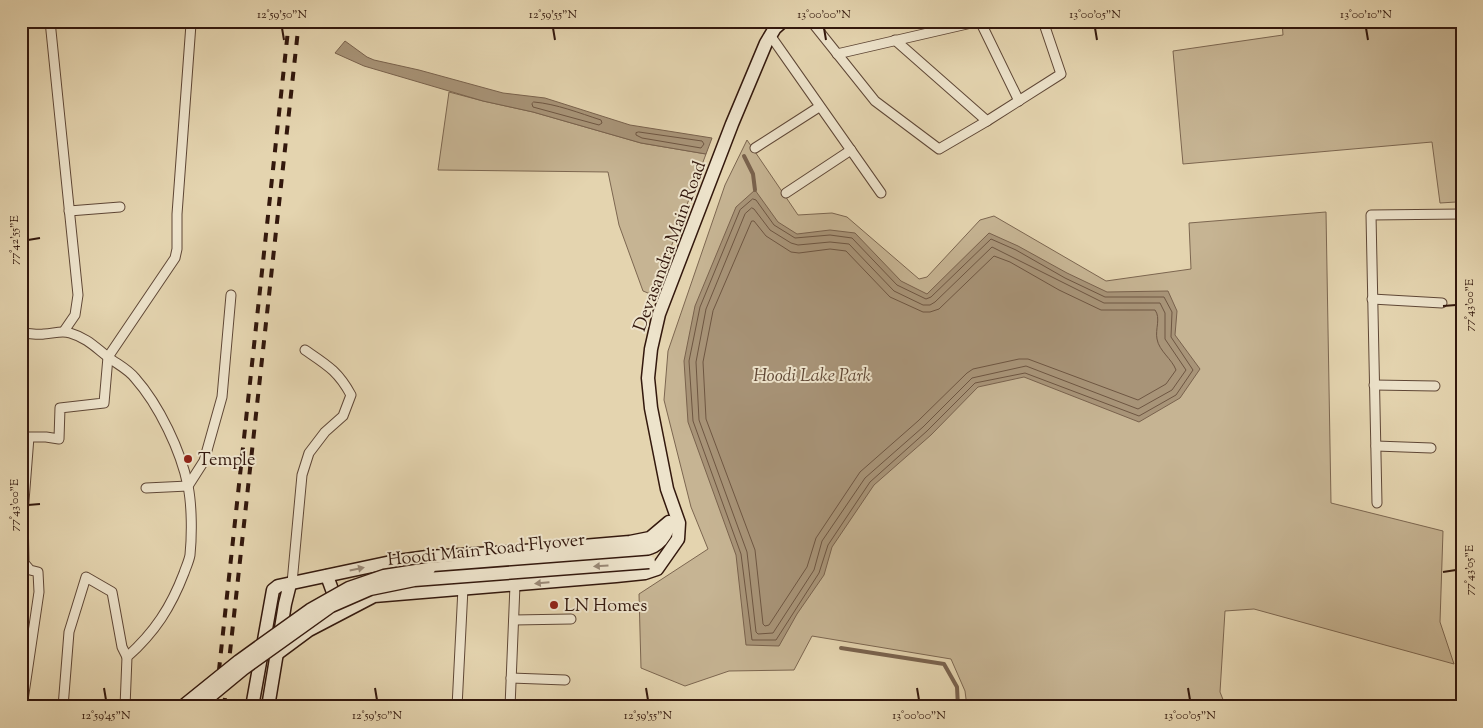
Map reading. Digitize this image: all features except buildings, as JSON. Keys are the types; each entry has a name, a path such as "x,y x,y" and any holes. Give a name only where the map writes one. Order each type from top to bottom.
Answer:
{"main road":[{"name":"Devasandra Main Road","path":"278,653 309,630 374,596 645,573 657,569 678,539 679,523 667,489 651,408 648,378 651,349 659,314 732,124 770,35 783,21"},
{"path":"252,707 273,590 287,585 391,562 427,557 630,542 650,538 668,526 674,509"},
{"name":"Hoodi Main Road Flyover","path":"182,707 240,661 310,610 349,588 384,576 429,569 632,552 652,548 660,541 668,526"},
{"name":"Hoodi Main Road Flyover","path":"197,707 243,669 332,606 370,589 414,580 649,562 669,552"},
{"path":"327,576 341,613"},
{"path":"268,707 278,653 287,585"}],"street":[{"path":"50,21 78,295 75,315 64,331"},
{"path":"811,21 875,101 939,149 1061,74 1043,21"},
{"path":"837,54 980,21 1019,101"},
{"path":"22,707 38,592 38,572 30,570 24,563 22,514 29,437 46,436 59,439 60,408 104,403 108,357 175,258 191,24"},
{"path":"770,35 880,193"},
{"path":"895,40 987,121"},
{"path":"756,148 819,107"},
{"path":"786,193 850,150"},
{"path":"69,211 120,207"},
{"path":"1377,503 1371,215 1462,214"},
{"path":"188,486 204,461 222,397 231,296"},
{"path":"1372,299 1442,303"},
{"path":"21,333 45,334 64,331 90,341 134,376 152,401 178,452 188,486 191,531 190,556 177,592 159,624 127,657"},
{"path":"287,585 302,475 309,453 325,432 343,416 351,395 342,379 328,365 305,350"},
{"path":"1374,384 1435,386"},
{"path":"1376,446 1431,448"},
{"path":"146,488 188,486"},
{"path":"63,707 69,632 86,577 112,592 122,647 127,657 125,707"},
{"path":"510,707 515,585"},
{"path":"457,707 463,588"},
{"path":"514,620 571,620"},
{"path":"511,678 565,680"}],"green space":[{"path":"1282,21 1462,21 1462,198 1456,202 1440,203 1432,142 1183,164 1173,51 1283,35"},
{"path":"449,92 533,112 641,143 706,154 653,295 643,291 619,225 608,172 438,170"},
{"path":"747,140 798,215 832,213 847,217 919,279 927,277 980,220 994,216 1106,281 1191,269 1189,223 1326,212 1331,503 1443,531 1440,622 1454,664 1254,609 1225,611 1220,692 1226,707 967,707 965,691 951,659 812,636 794,670 729,671 685,686 641,668 639,594 708,549 691,507 664,400 668,351 725,185"}],"water":[{"path":"345,41 374,60 503,93 545,98 630,125 712,138 706,154 641,143 533,112 483,101 364,66 335,53"},
{"name":"Hoodi Lake Park","path":"755,190 778,222 797,234 830,230 855,233 901,281 927,294 989,233 1107,292 1168,291 1177,311 1175,335 1200,369 1180,398 1139,422 1024,377 978,387 931,435 874,485 832,547 824,575 797,614 779,646 746,645 736,555 688,422 684,361 695,306 736,207"}],"waterway":[{"path":"744,156 753,174 755,190"},
{"path":"841,648 944,664 957,687 958,707"}],"railway":[{"path":"215,707 289,21"},
{"path":"224,707 299,21"}],"place":[{"name":"Temple","path":"188,459"},
{"name":"LN Homes","path":"554,605"}]}
